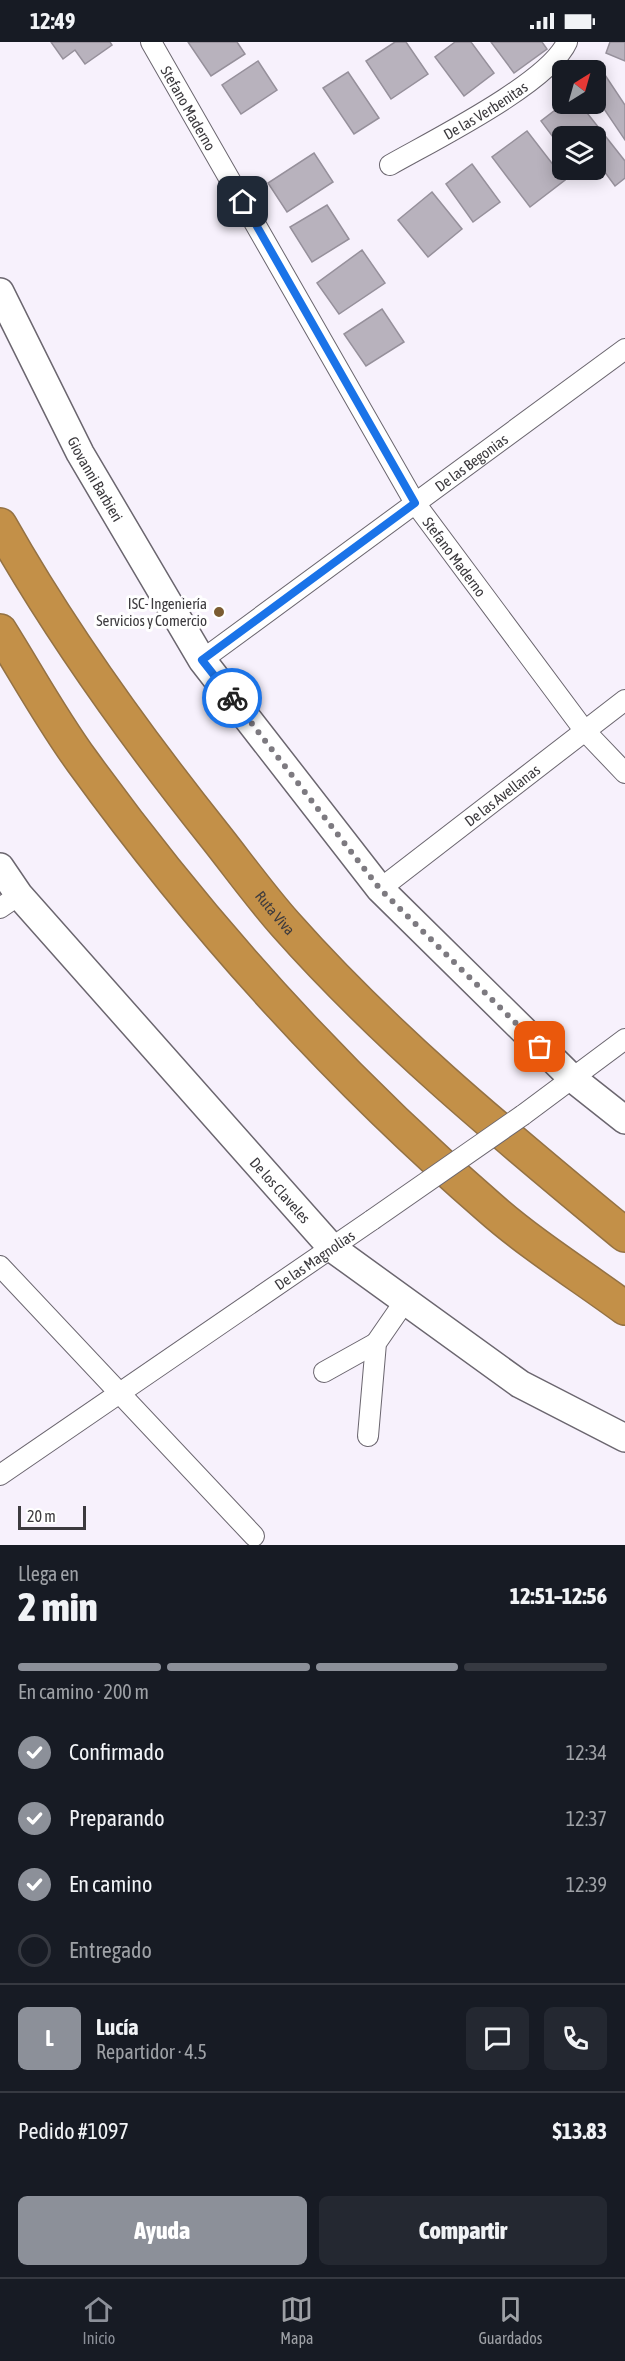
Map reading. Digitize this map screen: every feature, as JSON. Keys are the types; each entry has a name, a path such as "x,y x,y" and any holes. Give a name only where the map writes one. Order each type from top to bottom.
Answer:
{"highway":[{"name":"Ruta Viva","path":"0,525 26,571 140,742 286,925 392,1034 500,1131 625,1235"},
{"path":"0,631 81,759 178,889 274,998 382,1111 483,1203 625,1308"}],"main road":[{"name":"Giovanni Barbieri","path":"0,292 80,453 202,660 380,889"},
{"name":"De los Claveles","path":"0,867 9,902 332,1248 520,1384 625,1438"},
{"path":"380,889 572,1078 625,1120"}],"street":[{"name":"Stefano Maderno","path":"151,42 415,503 584,730 625,773"},
{"name":"De las Verbenitas","path":"390,165 530,83 563,51 567,42"},
{"name":"De las Begonias","path":"202,660 625,349"},
{"name":"De las Avellanas","path":"380,889 625,700"},
{"name":"De las Magnolias","path":"0,1475 523,1115 625,1039"},
{"path":"0,1266 254,1536"},
{"path":"324,1371 376,1343 405,1301"},
{"path":"368,1436 376,1343"}],"building":[{"path":"51,42 110,42 112,45 85,64 75,50 63,59"},
{"path":"188,42 237,42 245,54 211,76"},
{"path":"395,42 406,42 428,74 391,99 366,61"},
{"path":"455,42 471,42 494,73 464,96 435,57"},
{"path":"491,42 542,42 547,49 514,73"},
{"path":"610,42 625,42 625,61 606,53"},
{"path":"258,61 277,90 241,114 222,85"},
{"path":"348,72 379,118 354,134 323,88"},
{"path":"606,76 625,105 625,140 606,112"},
{"path":"552,112 588,114 597,126 552,126 552,136 541,121"},
{"path":"527,131 552,163 552,180 565,180 530,207 492,157"},
{"path":"606,137 625,161 625,178 615,186 606,174"},
{"path":"314,153 333,182 287,212 268,183"},
{"path":"472,164 500,202 473,222 446,184"},
{"path":"432,192 462,229 428,257 398,220"},
{"path":"327,205 349,239 312,262 290,227"},
{"path":"362,250 385,283 339,314 317,283"},
{"path":"382,309 404,342 366,366 344,334"}],"way so far":[{"path":"232,698 380,889 540,1047"}],"place":[{"name":"ISC- Ingeniería Servicios y Comercio","path":"219,612"}],"route":[{"path":"232,698 202,660 415,503 243,202"}]}
